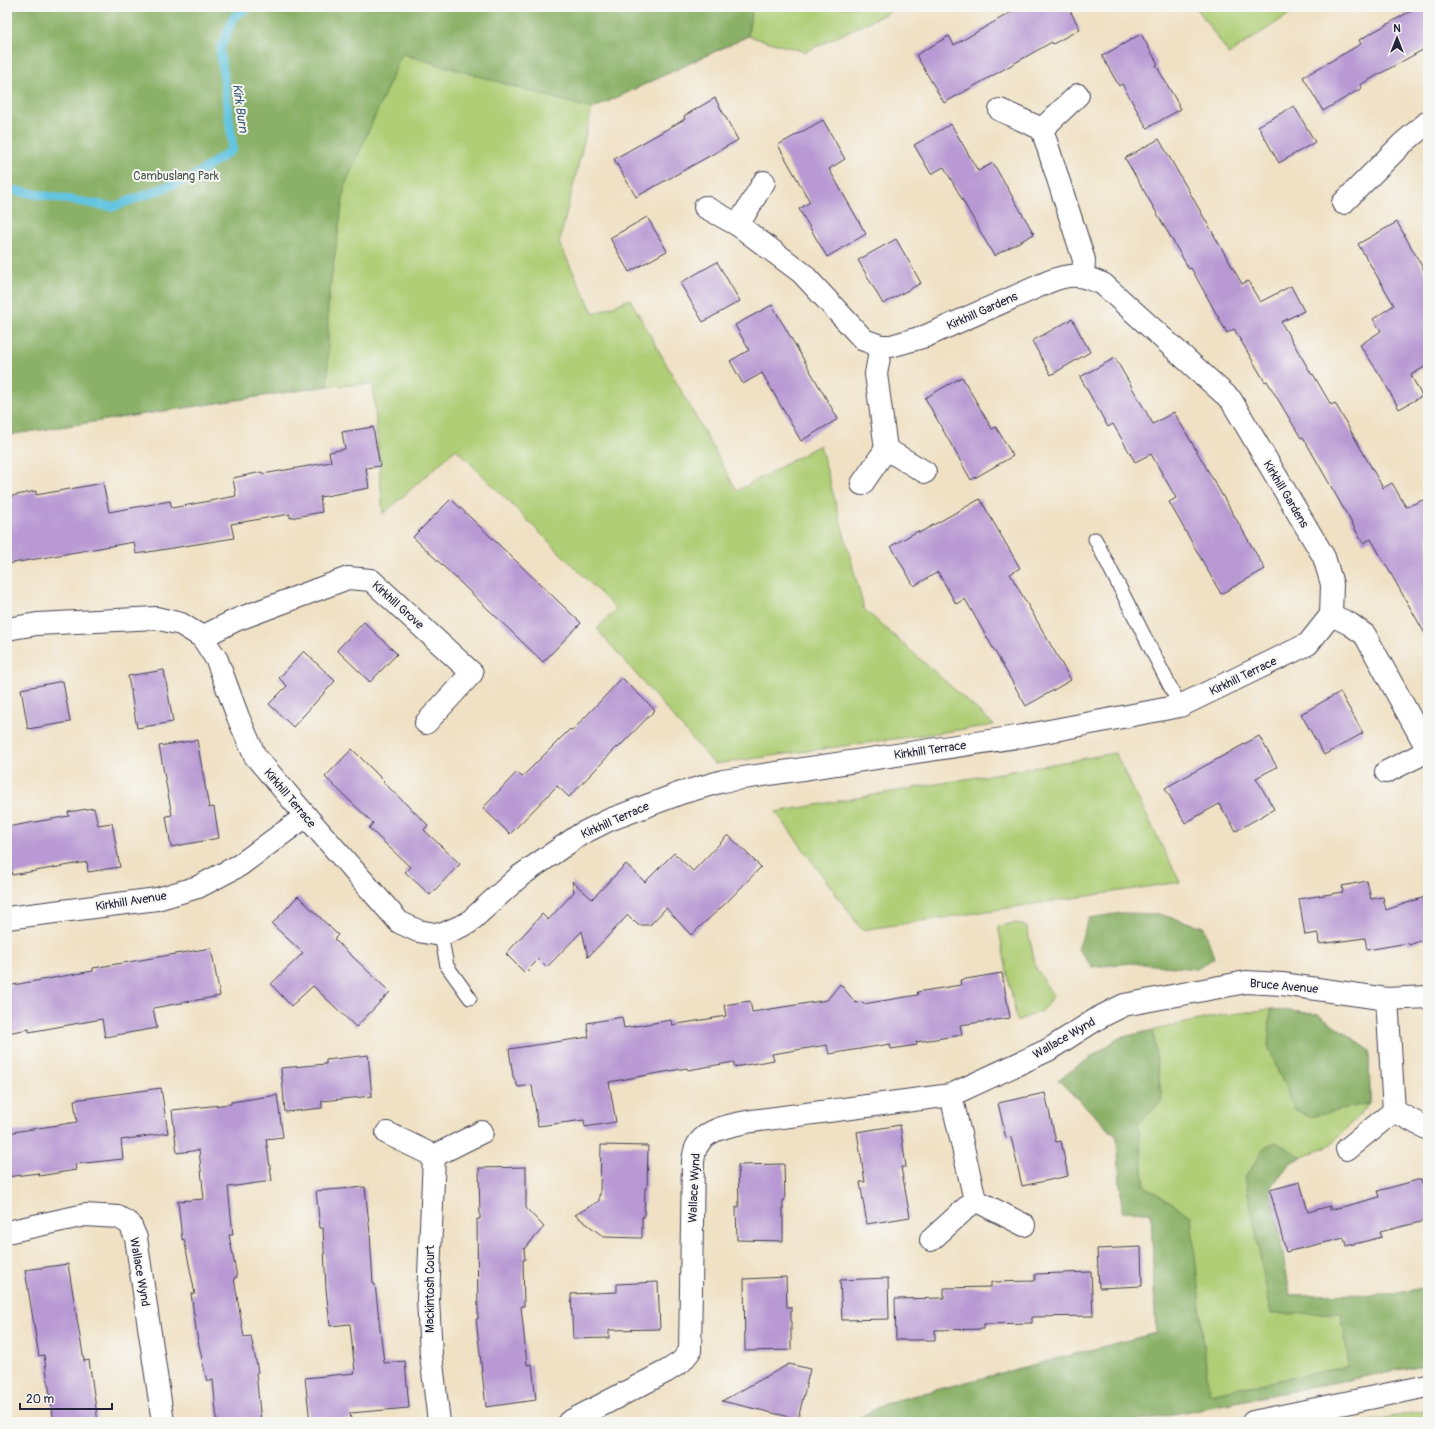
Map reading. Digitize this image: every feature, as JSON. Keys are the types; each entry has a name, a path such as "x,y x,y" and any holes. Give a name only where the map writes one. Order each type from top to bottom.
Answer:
{"street":[{"path":"1042,129 1078,95"},
{"path":"1000,110 1042,129 1084,260 1083,276"},
{"path":"1343,203 1402,144 1426,130"},
{"path":"738,225 764,182"},
{"path":"705,208 738,225 802,273 864,340 881,346 876,374 886,449 862,484"},
{"name":"Kirkhill Gardens","path":"881,346 891,346 926,336 1064,276 1083,276 1103,284 1231,400 1324,557 1332,584 1331,614"},
{"path":"886,449 925,472"},
{"name":"Kirkhill Grove","path":"202,636 236,620 348,578 371,580 472,673 426,723"},
{"path":"1331,614 1350,624 1365,635 1428,750 1386,772"},
{"name":"Kirkhill Terrace","path":"7,629 37,624 156,618 181,624 202,636 217,660 238,717 255,756 399,922 418,931 441,935 468,923 520,876 581,834 609,820 681,793 723,780 1023,736 1180,706 1308,644 1331,614"},
{"name":"Kirkhill Avenue","path":"7,918 157,898 198,887 240,865 306,816"},
{"name":"Bruce Avenue","path":"1158,999 1246,982 1282,984 1387,999 1428,998"},
{"name":"Wallace Wynd","path":"569,1422 667,1371 681,1362 690,1351 693,1161 696,1148 707,1135 720,1128 752,1121 951,1095 1048,1050 1100,1017 1124,1005 1158,999"},
{"path":"1387,999 1394,1112"},
{"path":"951,1095 975,1200"},
{"path":"1394,1112 1428,1129"},
{"path":"1347,1149 1394,1112"},
{"path":"387,1133 434,1156 482,1132"},
{"name":"Mackintosh Court","path":"434,1156 428,1299 431,1355 439,1422"},
{"path":"975,1200 1024,1225"},
{"path":"931,1240 975,1200"},
{"name":"Wallace Wynd","path":"7,1232 85,1215 118,1217 130,1224 136,1238 163,1422"},
{"path":"1253,1422 1428,1386"}],"lane":[{"path":"1095,540 1180,706"},
{"path":"441,935 446,966 470,998"}],"green space":[{"path":"7,7 900,7 805,52 748,36 592,109 559,243 594,314 630,299 737,491 820,445 864,609 994,725 714,764 597,629 616,609 456,449 383,514 373,384 328,386 7,435"},
{"name":"Cambuslang Park","path":"7,7 752,7 748,36 592,109 402,54 345,185 328,303 328,386 7,435"},
{"path":"1196,7 1300,7 1229,54"},
{"path":"1115,753 1180,882 862,930 776,812"},
{"path":"1121,913 1158,914 1204,927 1214,958 1197,969 1131,963 1092,967 1078,949 1089,918"},
{"path":"1016,923 1027,927 1036,968 1053,996 1042,1011 1017,1021 998,926"},
{"path":"1271,1009 1318,1014 1369,1050 1370,1103 1332,1144 1290,1163 1271,1187 1290,1295 1394,1294 1428,1287 1428,1364 1133,1422 852,1422 886,1403 1156,1333 1151,1212 1122,1211 1117,1137 1058,1080 1119,1038 1217,1016"},
{"path":"1271,1009 1318,1014 1369,1050 1370,1103 1310,1117 1294,1109 1268,1047"},
{"path":"1153,1030 1162,1101 1138,1124 1145,1186 1191,1216 1209,1394 1349,1366 1341,1313 1271,1314 1245,1177 1266,1146 1276,1142 1302,1157 1290,1163 1271,1187 1290,1295 1394,1294 1428,1287 1428,1364 1133,1422 852,1422 886,1403 1156,1333 1151,1212 1122,1211 1117,1137 1058,1080 1119,1038"},
{"path":"1428,1410 1428,1422 1365,1422"}],"building":[{"path":"1020,7 1068,7 1080,29 1053,44 1052,42 944,103 916,55 949,36 954,45"},
{"path":"1418,7 1428,7 1428,47 1360,85 1362,88 1323,111 1303,77 1361,44 1359,40"},
{"path":"1141,34 1158,64 1156,65 1181,109 1147,128 1122,84 1119,86 1102,56"},
{"path":"715,98 738,140 636,197 614,159 685,119 684,116"},
{"path":"1294,106 1315,142 1279,163 1258,126"},
{"path":"823,120 845,159 829,169 866,234 827,257 799,209 810,202 778,145"},
{"path":"951,124 978,171 993,163 1034,234 994,256 944,167 931,174 914,145"},
{"path":"1159,139 1242,284 1248,281 1260,302 1291,286 1304,311 1281,322 1331,405 1335,403 1383,488 1392,483 1406,507 1428,498 1428,639 1371,539 1363,543 1303,437 1301,438 1267,381 1265,382 1234,329 1227,333 1191,268 1189,269 1125,158"},
{"path":"647,217 667,251 629,272 610,238"},
{"path":"1397,222 1428,277 1428,365 1411,375 1422,396 1399,409 1382,378 1360,345 1381,331 1373,319 1394,305 1358,244"},
{"path":"896,239 921,283 883,304 858,260"},
{"path":"717,262 740,301 703,322 680,283"},
{"path":"772,305 838,419 801,441 762,373 743,384 730,361 749,350 735,325"},
{"path":"1072,319 1090,352 1051,375 1032,341"},
{"path":"1115,358 1153,424 1174,412 1265,569 1221,594 1169,502 1176,498 1151,454 1135,462 1113,424 1108,427 1080,377"},
{"path":"962,377 992,429 996,427 1013,456 971,480 925,398"},
{"path":"373,427 380,466 366,468 369,488 320,497 322,512 290,518 290,514 231,524 234,538 136,554 134,542 7,564 7,497 36,491 36,495 103,483 109,512 170,501 172,508 236,496 233,478 262,472 263,474 331,462 329,452 345,449 342,432"},
{"path":"451,499 581,623 543,662 413,537"},
{"path":"980,499 1020,568 1010,574 1071,680 1026,706 965,599 956,604 938,572 914,586 891,546 918,531 919,533"},
{"path":"364,622 397,654 370,682 337,650"},
{"path":"304,651 335,681 293,727 269,704 287,686 279,678"},
{"path":"164,670 173,722 137,728 128,676"},
{"path":"622,678 655,710 569,797 557,786 510,834 483,808 517,772 522,777 570,729 572,731"},
{"path":"63,681 70,722 28,729 21,689"},
{"path":"1340,692 1363,733 1324,755 1301,714"},
{"path":"1259,736 1277,767 1256,778 1274,809 1236,831 1219,804 1185,823 1165,788"},
{"path":"197,740 209,808 214,807 219,838 171,847 166,816 172,815 159,746"},
{"path":"352,749 384,781 383,782 428,825 424,830 460,864 430,895 405,872 410,867 369,828 373,823 325,777"},
{"path":"94,808 98,825 112,823 120,867 88,872 87,862 12,875 7,847 7,827 69,816 68,812"},
{"path":"728,835 761,867 726,903 691,935 666,908 650,925 638,925 628,915 588,957 582,931 547,967 539,959 525,973 506,954 542,914 548,920 574,892 572,881 592,899 626,864 645,882 674,853 693,871"},
{"path":"1367,881 1371,899 1383,897 1386,910 1428,896 1428,938 1409,945 1408,943 1367,950 1365,938 1319,944 1318,933 1305,935 1299,899 1343,892 1342,886"},
{"path":"298,896 338,935 334,939 390,992 356,1027 313,986 291,1006 271,984 303,953 272,924"},
{"path":"211,948 220,996 153,1008 157,1028 105,1037 102,1019 29,1032 29,1029 7,1033 7,986 93,971 93,968"},
{"path":"1002,973 1010,1018 960,1025 962,1035 916,1042 917,1045 891,1049 890,1044 829,1054 827,1045 772,1054 774,1060 734,1067 734,1062 688,1070 687,1068 609,1082 616,1122 585,1127 584,1120 538,1126 532,1085 518,1087 513,1076 509,1049 589,1037 587,1023 622,1017 624,1028 671,1020 672,1025 726,1016 724,1005 750,1001 752,1012 827,1000 840,984 856,1003 863,1002 863,1004 918,995 917,992 961,985 960,980"},
{"path":"368,1055 372,1096 322,1101 322,1108 285,1112 281,1068 326,1064 326,1060"},
{"path":"161,1088 168,1133 121,1140 123,1159 75,1164 76,1170 39,1176 38,1173 7,1177 7,1133 77,1122 74,1100"},
{"path":"1045,1093 1056,1142 1061,1141 1068,1176 1022,1186 1011,1137 1006,1138 998,1103"},
{"path":"277,1095 283,1137 266,1139 272,1181 228,1187 233,1235 229,1235 237,1277 234,1278 244,1337 251,1336 258,1372 256,1373 261,1422 217,1422 213,1380 207,1382 197,1336 191,1294 195,1294 184,1239 182,1240 178,1201 204,1199 199,1150 177,1153 172,1110 231,1104 231,1102"},
{"path":"900,1125 906,1167 901,1167 910,1217 867,1224 860,1182 865,1182 857,1132"},
{"path":"601,1145 648,1146 647,1188 645,1188 644,1217 642,1217 642,1238 604,1237 575,1215 599,1201"},
{"path":"784,1164 785,1200 783,1200 783,1241 737,1240 736,1207 739,1207 738,1165"},
{"path":"526,1167 526,1208 544,1227 524,1249 525,1260 523,1260 524,1306 521,1306 527,1365 532,1364 536,1400 486,1407 476,1319 478,1319 477,1219 480,1219 479,1168"},
{"path":"1421,1179 1428,1207 1428,1220 1380,1232 1382,1237 1346,1246 1344,1238 1286,1252 1270,1190 1300,1182 1308,1212 1330,1206 1330,1210 1380,1197 1378,1191"},
{"path":"365,1187 370,1233 373,1284 375,1284 384,1363 405,1361 409,1408 350,1413 351,1419 310,1422 305,1378 355,1373 350,1324 330,1326 326,1289 323,1228 320,1228 316,1191"},
{"path":"1141,1247 1142,1286 1099,1288 1097,1249"},
{"path":"68,1264 84,1361 89,1360 98,1422 54,1422 44,1355 39,1356 25,1270"},
{"path":"1091,1272 1093,1316 1032,1317 1032,1323 984,1324 984,1329 935,1330 935,1340 896,1340 895,1299 944,1298 944,1288 991,1287 991,1282 1035,1281 1035,1274"},
{"path":"786,1277 787,1307 791,1307 791,1350 745,1351 744,1279"},
{"path":"888,1278 889,1319 842,1320 840,1280"},
{"path":"658,1282 660,1329 609,1330 609,1338 573,1339 571,1294 617,1292 617,1284"},
{"path":"789,1364 810,1369 798,1419 722,1401"}],"waterway":[{"name":"Kirk Burn","path":"7,191 11,190 113,207 193,177 233,149 220,49 234,17 248,7"}]}
